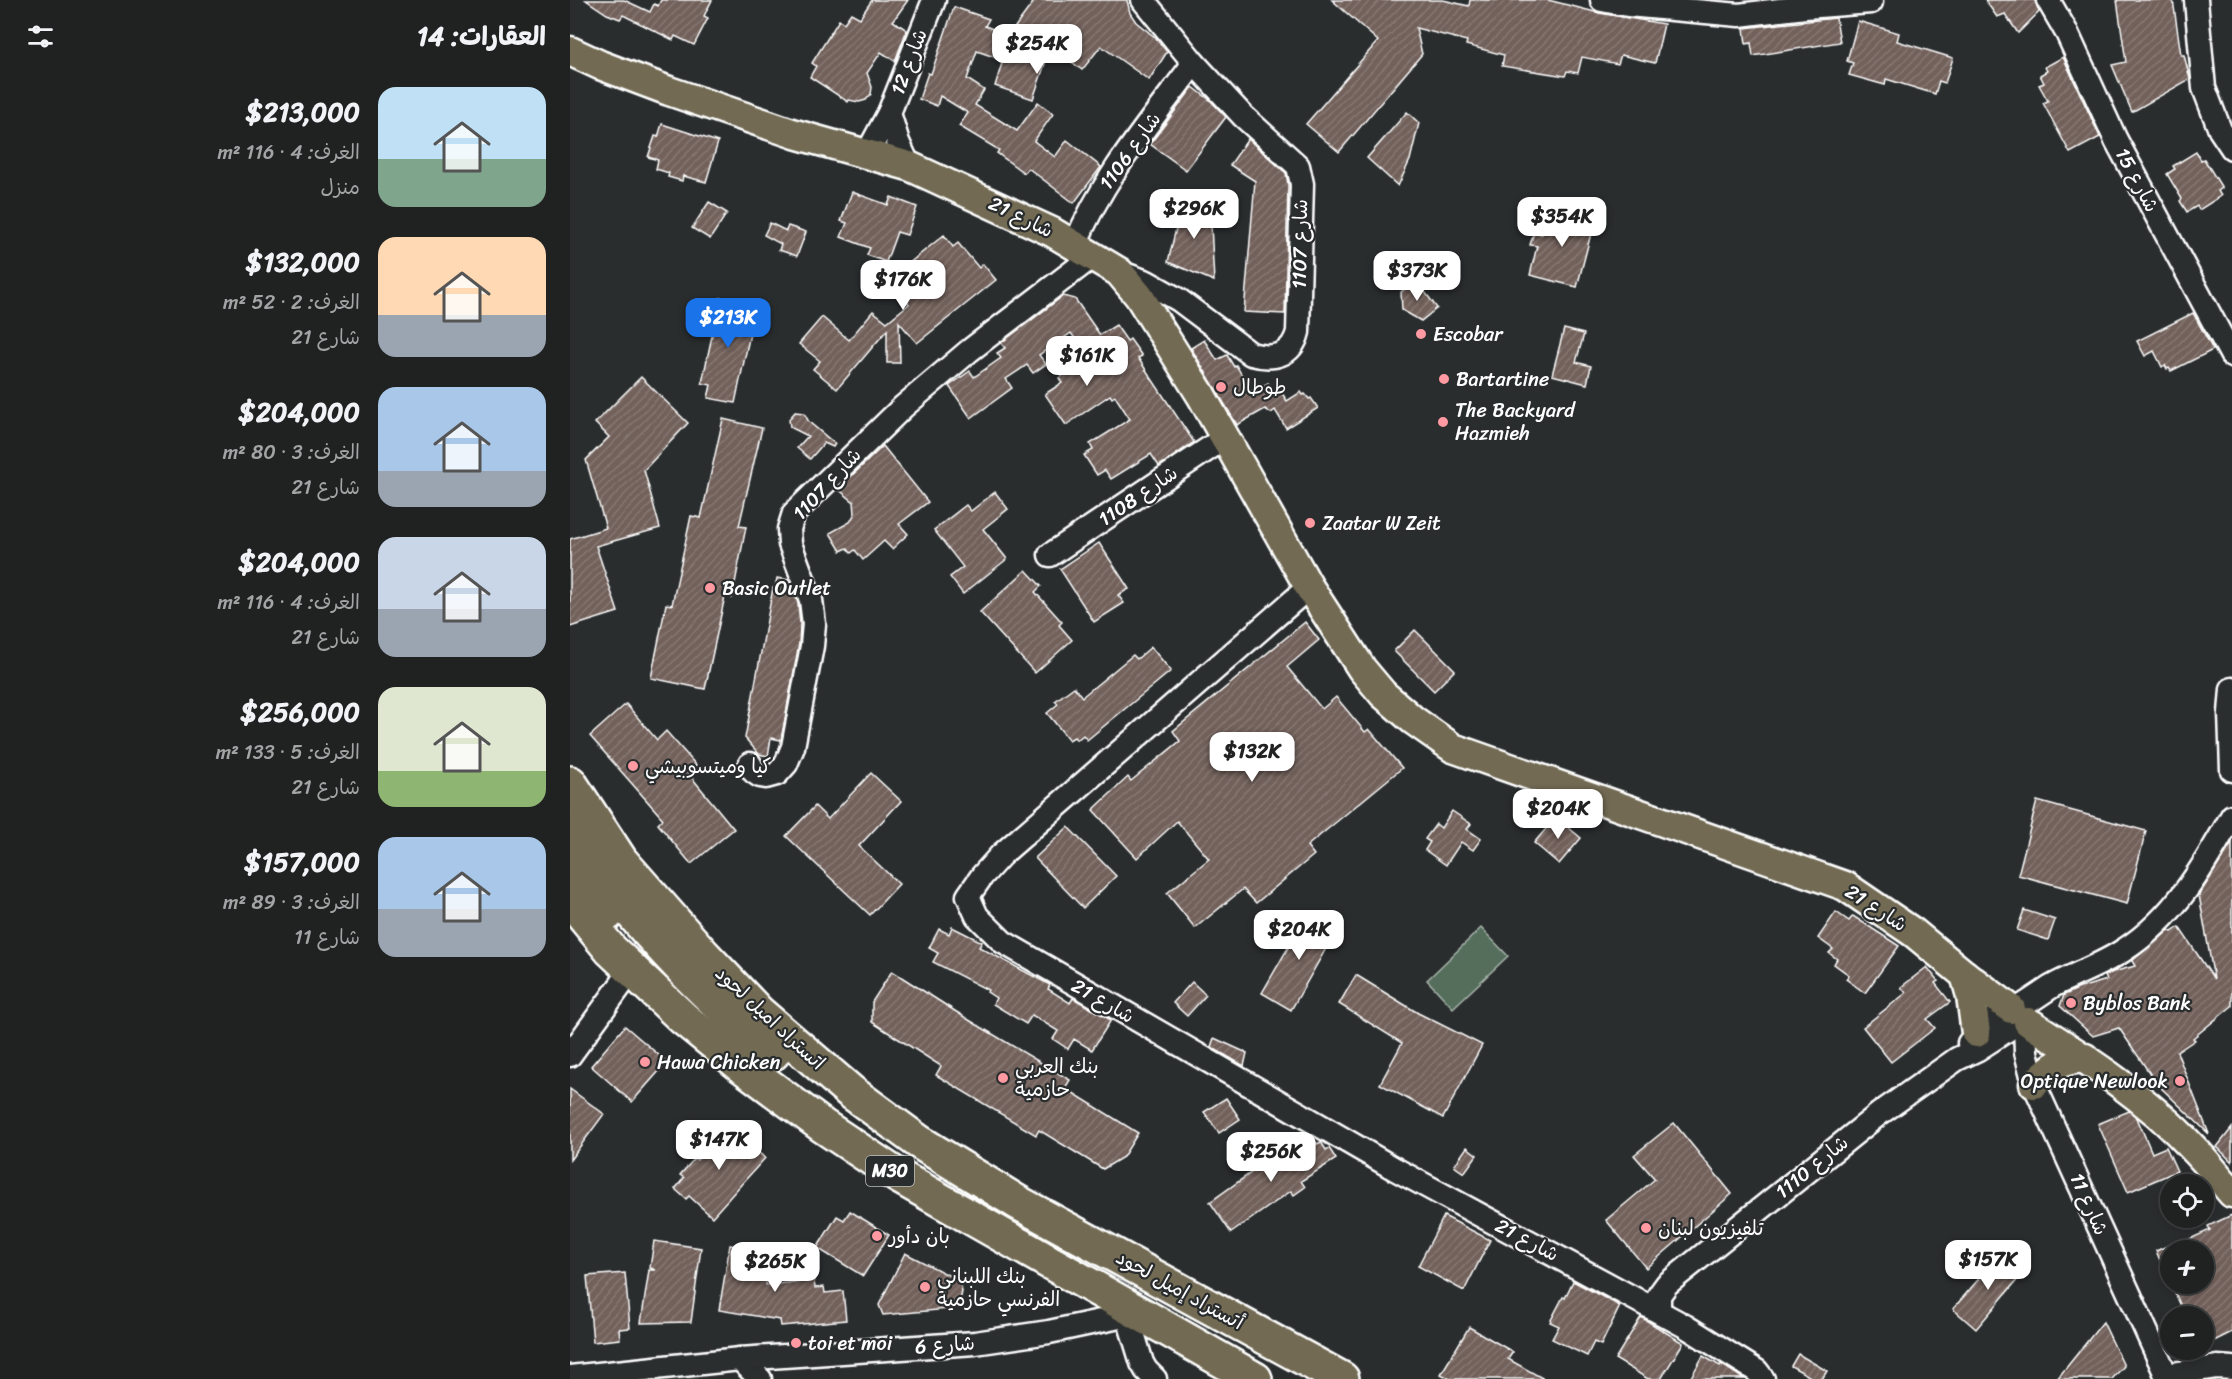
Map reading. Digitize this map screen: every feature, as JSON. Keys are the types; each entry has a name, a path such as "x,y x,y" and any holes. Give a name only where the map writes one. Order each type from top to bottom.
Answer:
{"highway":[{"name":"اتستراد اميل لحود","path":"570,783 621,861 702,953 759,1012 851,1092 919,1142 1017,1202"},
{"path":"570,831 613,891 699,986 738,1024 856,1120"},
{"path":"574,883 649,962 711,1020 809,1097 856,1120 927,1161 1017,1202"},
{"name":"أتستراد إميل لحود","path":"574,883 611,950 631,971 683,1018 742,1066 823,1126 898,1176 1132,1313 1255,1379"},
{"name":"أتستراد إميل لحود","path":"1017,1202 1342,1379"}],"main road":[{"name":"شارع 21","path":"570,51 669,91 795,134 909,166 1030,220 1119,272 1139,296 1226,438 1309,587 1362,669 1383,694 1432,735 1453,748 1845,886 1914,933 2019,1016 2085,1058 2144,1103 2192,1146 2232,1193"},
{"path":"1965,975 1971,996 1976,1033"},
{"path":"2034,1084 2051,1067 2060,1062 2085,1058"}],"street":[{"name":"شارع 1107","path":"1119,272 1147,282 1179,300 1251,354 1269,357 1288,351 1295,343 1298,332 1302,184 1298,166 1243,116 1194,63 1143,0"},
{"path":"1602,0 1628,5 1741,8 1805,7 1871,2"},
{"name":"شارع 15","path":"2048,0 2067,33 2116,140 2232,356"},
{"path":"2196,0 2204,88 2220,130 2232,148"},
{"name":"شارع 12","path":"867,154 889,113 930,4"},
{"name":"شارع 1106","path":"1084,250 1086,218 1100,191 1194,63"},
{"name":"شارع 12","path":"889,113 898,142 909,166"},
{"name":"شارع 1107","path":"750,764 754,772 766,777 777,774 786,764 793,747 812,646 814,624 811,600 790,544 789,529 794,513 903,407 1084,250"},
{"name":"شارع 1108","path":"1050,555 1226,438"},
{"name":"شارع 21","path":"1309,587 1001,855 968,896 971,906 977,916 1003,942 1395,1169 1659,1311"},
{"path":"2232,689 2230,713 2232,770"},
{"path":"1957,1059 1978,1049 2050,988 2122,952 2146,935 2175,905 2210,856 2232,816"},
{"path":"570,1055 631,971"},
{"path":"1957,1059 1987,1022 2019,1016"},
{"name":"شارع 11","path":"2019,1016 2034,1084 2167,1377"},
{"name":"شارع 1110","path":"1659,1311 1659,1295 1666,1284 1879,1114 1957,1059"},
{"path":"1659,1311 1757,1371 1763,1379"},
{"path":"1132,1313 1142,1363 1155,1379"},
{"name":"شارع 6","path":"570,1377 740,1359 975,1344 1049,1332 1132,1313"},
{"path":"740,1359 760,1379"},
{"path":"2167,1377 2217,1366 2232,1368"}],"green space":[{"path":"1481,928 1508,956 1453,1008 1427,980"}],"building":[{"path":"586,0 624,0 650,12 654,4 658,6 661,0 712,0 704,16 708,18 694,45 675,36 673,40 623,15 620,19 607,14"},
{"path":"872,0 908,0 893,21 907,30 895,61 881,52 867,73 872,87 871,94 866,100 859,102 849,100 848,102 810,77 816,66 812,63 839,20 844,23 851,13 860,18"},
{"path":"1035,0 1127,0 1130,13 1136,22 1156,38 1167,52 1149,80 1101,46 1082,70 1051,46 1033,99 995,86 1003,60 977,51 967,79 984,90 975,105 1017,131 1038,102 1053,114 1034,141 1055,157 1067,140 1101,167 1074,203 1028,168 1024,173 997,153 999,150 959,126 968,113 940,96 937,106 919,99 928,73 931,74 954,7 989,19 985,26 1009,35 1017,28 1015,27"},
{"path":"1332,0 1443,0 1469,6 1470,0 1548,0 1599,13 1664,24 1655,63 1621,55 1618,64 1582,57 1578,73 1567,71 1565,76 1502,66 1504,55 1466,45 1467,41 1416,28 1422,54 1339,152 1306,124 1378,41"},
{"path":"1985,0 2035,0 2039,12 2018,33 2005,14 1997,17"},
{"path":"2117,0 2173,0 2181,55 2184,55 2190,79 2132,112 2112,65 2126,62"},
{"path":"1836,18 1840,42 1753,56 1751,43 1746,44 1744,28"},
{"path":"1858,21 1899,33 1897,41 1953,58 1945,83 1939,81 1935,94 1886,79 1885,85 1849,75 1853,63 1847,61"},
{"path":"2063,57 2100,137 2070,153 2043,103 2048,101 2039,85 2044,83 2040,75 2047,71 2045,67"},
{"path":"1193,87 1210,100 1226,117 1186,170 1150,144"},
{"path":"1407,112 1419,123 1410,160 1398,186 1367,158"},
{"path":"662,124 718,142 706,182 683,176 682,181 668,177 669,173 656,169 658,160 648,157"},
{"path":"1248,139 1286,173 1288,185 1285,314 1244,312 1255,181 1230,165"},
{"path":"2196,152 2201,160 2204,159 2222,188 2218,191 2221,196 2199,210 2197,206 2187,212 2167,174 2175,169 2173,166"},
{"path":"852,192 888,205 891,197 917,207 907,235 897,232 886,262 867,255 870,248 841,237 847,223 841,221"},
{"path":"1183,199 1210,206 1214,281 1168,262"},
{"path":"709,202 727,213 710,239 692,228"},
{"path":"1572,209 1590,214 1589,221 1594,222 1577,287 1530,275 1537,246 1530,245 1534,232 1542,234 1548,212 1570,218"},
{"path":"770,223 786,231 788,226 806,232 797,256 779,250 781,244 764,235"},
{"path":"944,235 953,247 958,243 979,268 983,264 996,280 917,343 899,322 900,363 887,363 887,330 837,389 813,369 820,361 799,344 822,317 849,340 873,311 887,322 909,304 903,297 907,293 899,284 913,272 903,268"},
{"path":"1416,280 1437,308 1421,321 1402,310 1401,292"},
{"path":"1063,296 1075,299 1100,335 1116,325 1127,341 1130,339 1142,356 1138,358 1194,442 1159,466 1151,454 1111,479 1105,470 1097,475 1084,455 1093,450 1090,444 1130,419 1115,396 1112,398 1110,395 1066,425 1045,394 1062,383 1059,378 1089,358 1071,333 1039,355 1046,364 1033,373 1027,365 1006,379 1012,388 971,418 949,386 970,371 974,377 1001,358 997,353 1005,348 1001,343"},
{"path":"720,298 756,306 735,403 708,398 711,385 702,383"},
{"path":"2193,313 2213,350 2171,371 2165,365 2162,367 2154,351 2145,356 2137,341"},
{"path":"1564,329 1584,334 1576,362 1591,366 1587,384 1552,375"},
{"path":"1204,340 1217,360 1227,355 1234,367 1236,365 1252,393 1268,383 1272,390 1275,388 1276,392 1280,390 1287,401 1301,392 1309,399 1311,398 1318,408 1286,428 1275,410 1271,413 1265,409 1237,425 1191,348"},
{"path":"641,377 688,423 644,470 660,528 596,546 618,612 570,627 570,539 606,528 586,460 609,437 595,423"},
{"path":"795,412 804,413 809,422 835,444 833,447 824,443 810,459 797,448 808,436 790,427 789,419"},
{"path":"723,419 762,428 739,526 746,527 732,598 725,596 705,689 651,678 666,604 672,605 691,516 701,518"},
{"path":"883,446 928,502 899,524 908,534 892,549 884,541 863,560 855,550 851,553 847,548 841,551 830,533 850,522 855,513 854,502 838,489"},
{"path":"995,492 1008,509 983,529 1007,559 963,594 950,577 963,567 934,530 966,505 971,511"},
{"path":"1099,543 1129,589 1118,595 1124,603 1094,622 1060,569"},
{"path":"1026,570 1041,586 1035,592 1062,622 1059,625 1072,640 1035,673 980,612"},
{"path":"777,578 789,580 798,603 799,644 781,740 771,738 768,756 759,754 745,738 773,588 775,588"},
{"path":"1305,622 1319,640 1287,667 1322,709 1336,697 1365,732 1369,729 1402,768 1307,846 1314,855 1256,903 1243,889 1195,928 1167,893 1209,859 1177,821 1137,858 1093,810 1128,777 1131,781 1180,741 1173,731"},
{"path":"1415,630 1455,670 1434,691 1394,651"},
{"path":"1151,647 1171,671 1087,740 1083,735 1077,740 1074,737 1069,740 1047,713 1058,704 1055,701 1074,687 1082,697 1133,655 1137,659"},
{"path":"626,704 657,740 666,731 696,765 688,773 734,829 691,864 658,824 663,819 590,736"},
{"path":"871,773 901,801 859,846 899,884 870,915 786,836 815,806 828,819"},
{"path":"2037,801 2146,831 2127,904 2018,875"},
{"path":"1452,811 1471,824 1467,829 1481,839 1473,850 1461,842 1446,865 1425,850 1430,842 1425,839 1436,824 1441,828"},
{"path":"1556,817 1581,838 1559,864 1534,843"},
{"path":"1068,827 1116,876 1083,908 1035,858"},
{"path":"2232,843 2232,1006 2193,1038 2195,1040 2177,1052 2209,1134 2157,1084 2119,1028 2093,1036 2060,1006 2064,995 2107,980 2105,976 2113,972 2135,966 2132,961 2169,930 2172,932 2179,927 2214,979 2199,895"},
{"path":"2024,910 2055,920 2048,940 2017,930"},
{"path":"1836,912 1849,921 1853,916 1899,946 1865,993 1846,979 1849,975 1834,964 1837,959 1829,953 1833,949 1818,938"},
{"path":"1308,913 1337,929 1291,1010 1262,993"},
{"path":"952,927 982,942 979,947 1050,985 1048,989 1070,1003 1073,998 1111,1020 1092,1050 1074,1039 1068,1049 1053,1039 1058,1031 1032,1015 1026,1024 993,1004 996,998 987,992 988,990 933,962 938,953 929,948 939,929 949,934"},
{"path":"1927,967 1938,981 1935,983 1950,1002 1927,1019 1935,1028 1891,1062 1863,1027 1906,993 1901,987"},
{"path":"892,971 1070,1080 1065,1088 1138,1133 1123,1157 1103,1169 1039,1130 1036,1135 936,1075 941,1066 872,1022 872,1002"},
{"path":"1356,975 1418,1013 1482,1045 1443,1118 1380,1084 1402,1043 1339,1004"},
{"path":"1192,982 1206,995 1187,1016 1173,1003"},
{"path":"625,1026 667,1062 632,1102 591,1066"},
{"path":"1214,1038 1247,1053 1244,1066 1211,1047"},
{"path":"570,1089 604,1114 570,1160"},
{"path":"1226,1098 1240,1119 1219,1133 1204,1112"},
{"path":"2129,1111 2137,1118 2152,1153 2166,1147 2177,1171 2160,1174 2160,1178 2128,1192 2098,1124"},
{"path":"1674,1123 1732,1194 1646,1268 1606,1220 1655,1179 1634,1155"},
{"path":"728,1126 765,1158 712,1217 689,1196 686,1199 675,1189 684,1178 680,1175"},
{"path":"2232,1128 2232,1162 2217,1147"},
{"path":"1313,1137 1317,1144 1321,1142 1326,1150 1329,1148 1336,1159 1301,1181 1305,1187 1294,1195 1291,1191 1231,1233 1210,1202 1280,1152 1283,1156"},
{"path":"1467,1147 1477,1155 1464,1173 1454,1166"},
{"path":"850,1211 889,1235 863,1276 817,1248 837,1216 844,1220"},
{"path":"2232,1215 2232,1332 2214,1341 2214,1306 2181,1306 2176,1294 2214,1294 2214,1240 2188,1240 2210,1230 2209,1228 2214,1228 2214,1223"},
{"path":"1444,1216 1490,1240 1464,1291 1418,1266"},
{"path":"654,1241 701,1248 691,1322 641,1323 649,1270 656,1270 650,1268"},
{"path":"730,1245 771,1252 766,1285 814,1280 815,1288 824,1287 825,1293 843,1291 846,1320 781,1326 780,1320 719,1310"},
{"name":"بنك اللبناني الفرنسي حازمية","path":"905,1253 960,1281 962,1292 959,1304 948,1309 883,1315 879,1305"},
{"path":"2001,1253 2024,1272 1976,1329 1953,1309"},
{"path":"625,1273 630,1328 619,1329 620,1339 593,1342 587,1276"},
{"path":"1573,1281 1620,1306 1601,1345 1594,1342 1587,1356 1552,1339 1559,1326 1550,1322"},
{"path":"1641,1317 1683,1343 1661,1379 1648,1379 1615,1359"},
{"path":"2103,1322 2124,1366 2112,1379 2057,1379"},
{"path":"1469,1327 1513,1352 1508,1359 1544,1379 1450,1379 1441,1374"},
{"path":"1798,1354 1827,1371 1822,1379 1814,1379 1791,1366"},
{"path":"1703,1356 1720,1366 1721,1364 1744,1379 1690,1379"}],"place":[{"name":"Escobar","path":"1421,334"},
{"name":"Bartartine","path":"1444,379"},
{"name":"طوطال","path":"1221,387"},
{"name":"The Backyard Hazmieh","path":"1443,422"},
{"name":"Zaatar W Zeit","path":"1310,523"},
{"name":"Basic Outlet","path":"710,588"},
{"name":"كيا وميتسوبيشي","path":"633,766"},
{"name":"Byblos Bank","path":"2071,1003"},
{"name":"Hawa Chicken","path":"645,1062"},
{"name":"بنك العربي حازمية","path":"1003,1078"},
{"name":"Optique Newlook","path":"2180,1081"},
{"name":"تلفيزيون لبنان","path":"1646,1228"},
{"name":"بان دأور","path":"877,1236"},
{"name":"بنك اللبناني الفرنسي حازمية","path":"925,1287"},
{"name":"toi et moi","path":"796,1343"}]}
